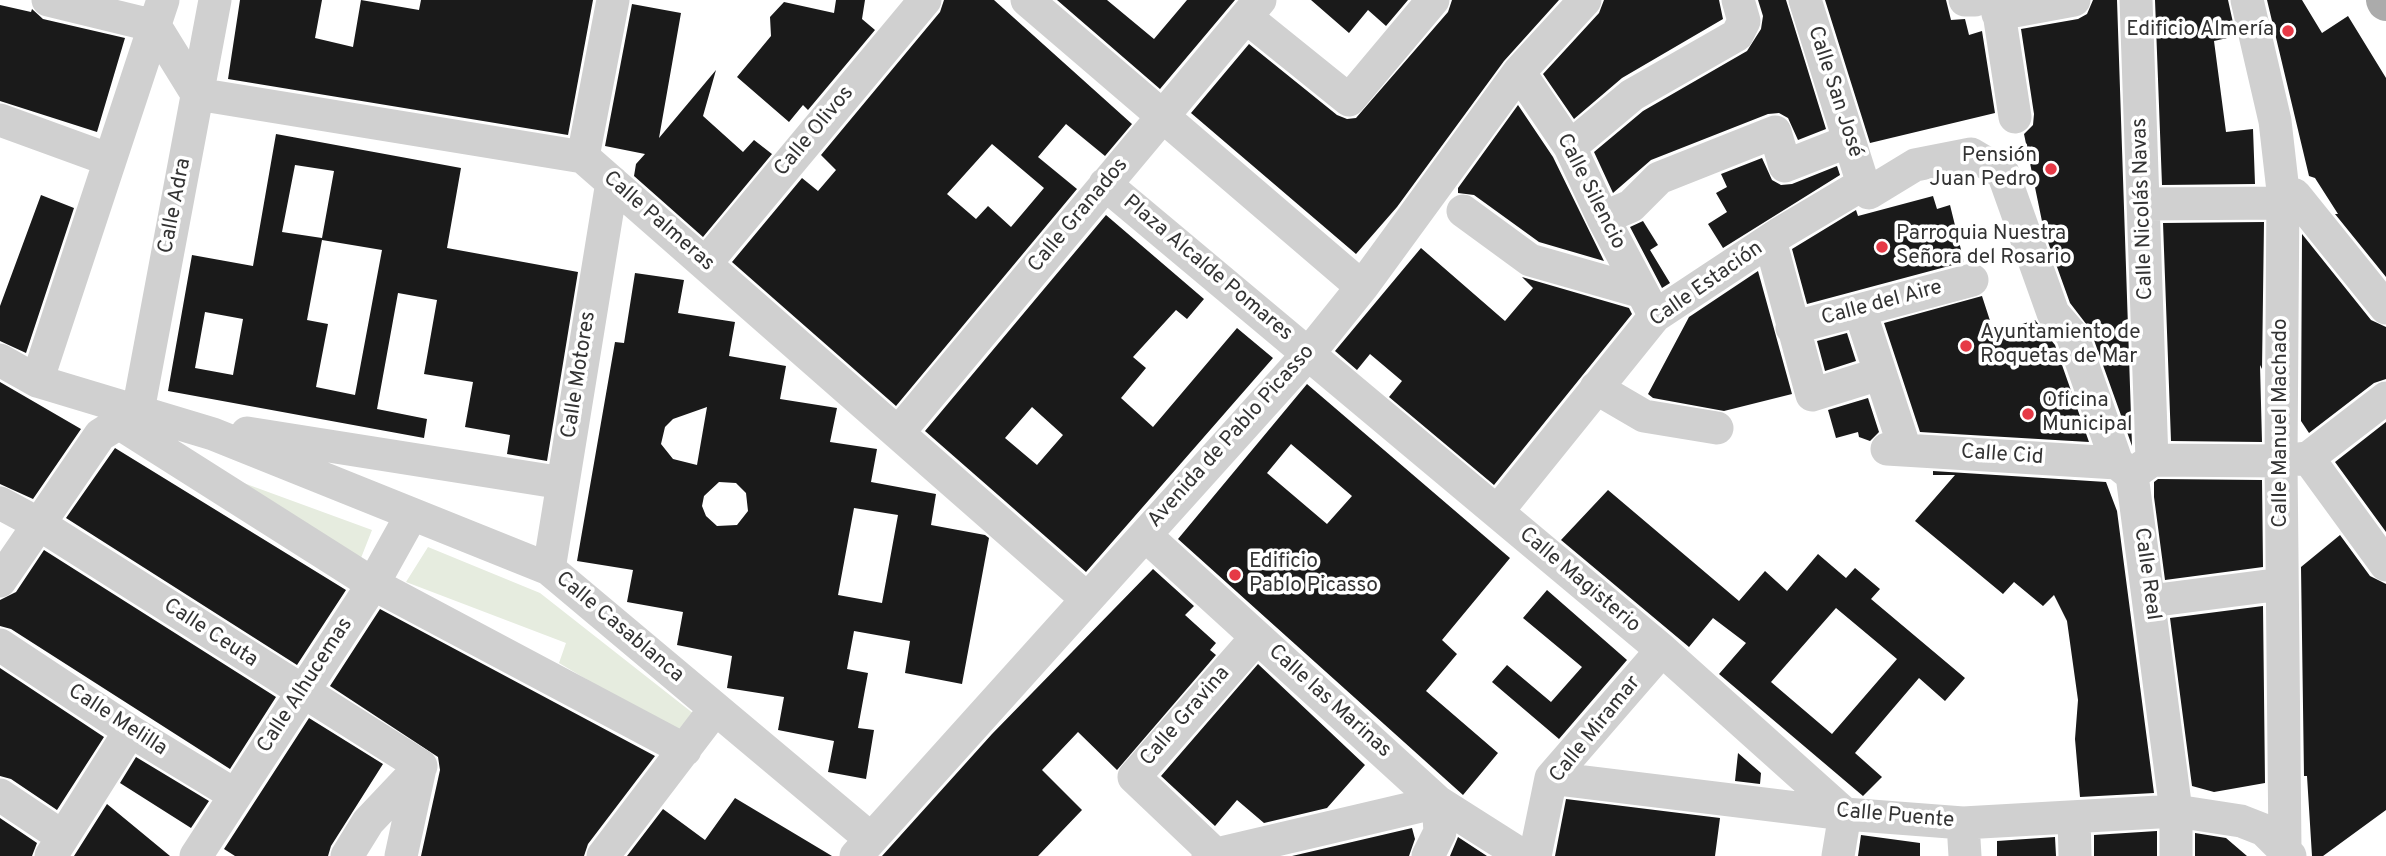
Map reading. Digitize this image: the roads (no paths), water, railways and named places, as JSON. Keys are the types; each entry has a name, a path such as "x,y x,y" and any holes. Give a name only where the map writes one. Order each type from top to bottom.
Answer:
{"street":[{"path":"48,0 159,13"},
{"name":"Calle Adra","path":"129,417 215,0"},
{"path":"583,157 613,0"},
{"name":"Calle Olivos","path":"705,264 925,0"},
{"path":"1027,0 1362,287"},
{"path":"1253,8 1349,100 1433,0"},
{"name":"Avenida de Pablo Picasso","path":"863,847 1309,352 1362,287 1519,72 1585,0"},
{"path":"1570,147 1632,95 1684,62 1737,35 1744,21 1738,0"},
{"name":"Calle San José","path":"1805,0 1863,184"},
{"path":"1965,0 1990,4 2074,0"},
{"name":"Calle Nicolás Navas","path":"2134,466 2144,204 2136,0"},
{"name":"Calle Manuel Machado","path":"2248,0 2276,121 2283,197 2295,460 2282,584 2287,852"},
{"path":"1990,4 2015,117"},
{"name":"Calle Granados","path":"898,433 1253,8"},
{"path":"159,13 197,94"},
{"path":"37,381 159,13"},
{"name":"Calle Silencio","path":"1519,72 1570,147 1602,218 1648,304"},
{"name":"Calle Palmeras","path":"197,94 583,157 1087,599"},
{"path":"0,120 110,160"},
{"path":"1602,218 1631,206 1659,178 1775,132 1785,166 1849,141"},
{"name":"Calle Real","path":"1863,184 1868,193 1916,165 1971,155 2003,173 2053,313 2072,335 2134,466 2176,811 2176,856"},
{"name":"Calle Motores","path":"549,569 612,181"},
{"name":"Plaza Alcalde Pomares","path":"1105,184 1309,352"},
{"name":"Calle Estación","path":"1497,512 1596,388 1648,304 1770,240 1863,184"},
{"path":"2144,204 2295,195 2386,308"},
{"path":"1463,211 1530,260 1648,304"},
{"path":"1770,240 1812,395 1879,374 1860,311"},
{"name":"Calle del Aire","path":"1792,328 1972,280"},
{"name":"Calle Magisterio","path":"1309,352 1662,650 1845,814"},
{"name":"Calle Casablanca","path":"0,360 37,381 129,417 563,483"},
{"name":"Calle Cid","path":"1879,374 1896,449 2134,466 2295,460"},
{"path":"1596,388 1644,416 1717,428"},
{"path":"2386,398 2295,460 2386,565"},
{"path":"0,581 100,435 129,417 373,584 685,750"},
{"name":"Calle Casablanca","path":"173,422 214,434 549,569 715,709 863,847"},
{"name":"Calle Ceuta","path":"0,503 39,524 421,766"},
{"name":"Calle Alhucemas","path":"196,856 373,584 412,514"},
{"name":"Calle las Marinas","path":"1144,534 1438,802 1523,856"},
{"path":"2150,601 2282,584"},
{"name":"Calle Gravina","path":"1228,853 1134,777 1257,637"},
{"name":"Calle Melilla","path":"0,645 130,731 235,795"},
{"name":"Calle Miramar","path":"1535,856 1551,778 1662,650"},
{"path":"603,856 715,709"},
{"path":"0,795 57,846 130,731"},
{"path":"348,856 368,822 421,766"},
{"path":"401,856 421,766"},
{"name":"Calle Puente","path":"1551,778 1845,814 1963,823 2176,811 2241,821 2264,830 2287,852"},
{"path":"1228,853 1438,802 1440,832 1427,856"},
{"path":"1838,856 1845,814"},
{"path":"2074,817 2075,856"},
{"path":"1963,823 1965,856"}],"place":[{"name":"Edificio Almería","path":"2288,31"},
{"name":"Pensión Juan Pedro","path":"2051,169"},
{"name":"Parroquia Nuestra Señora del Rosario","path":"1882,247"},
{"name":"Ayuntamiento de Roquetas de Mar","path":"1966,346"},
{"name":"Oficina Municipal","path":"2028,414"},
{"name":"Edificio Pablo Picasso","path":"1235,575"}]}
